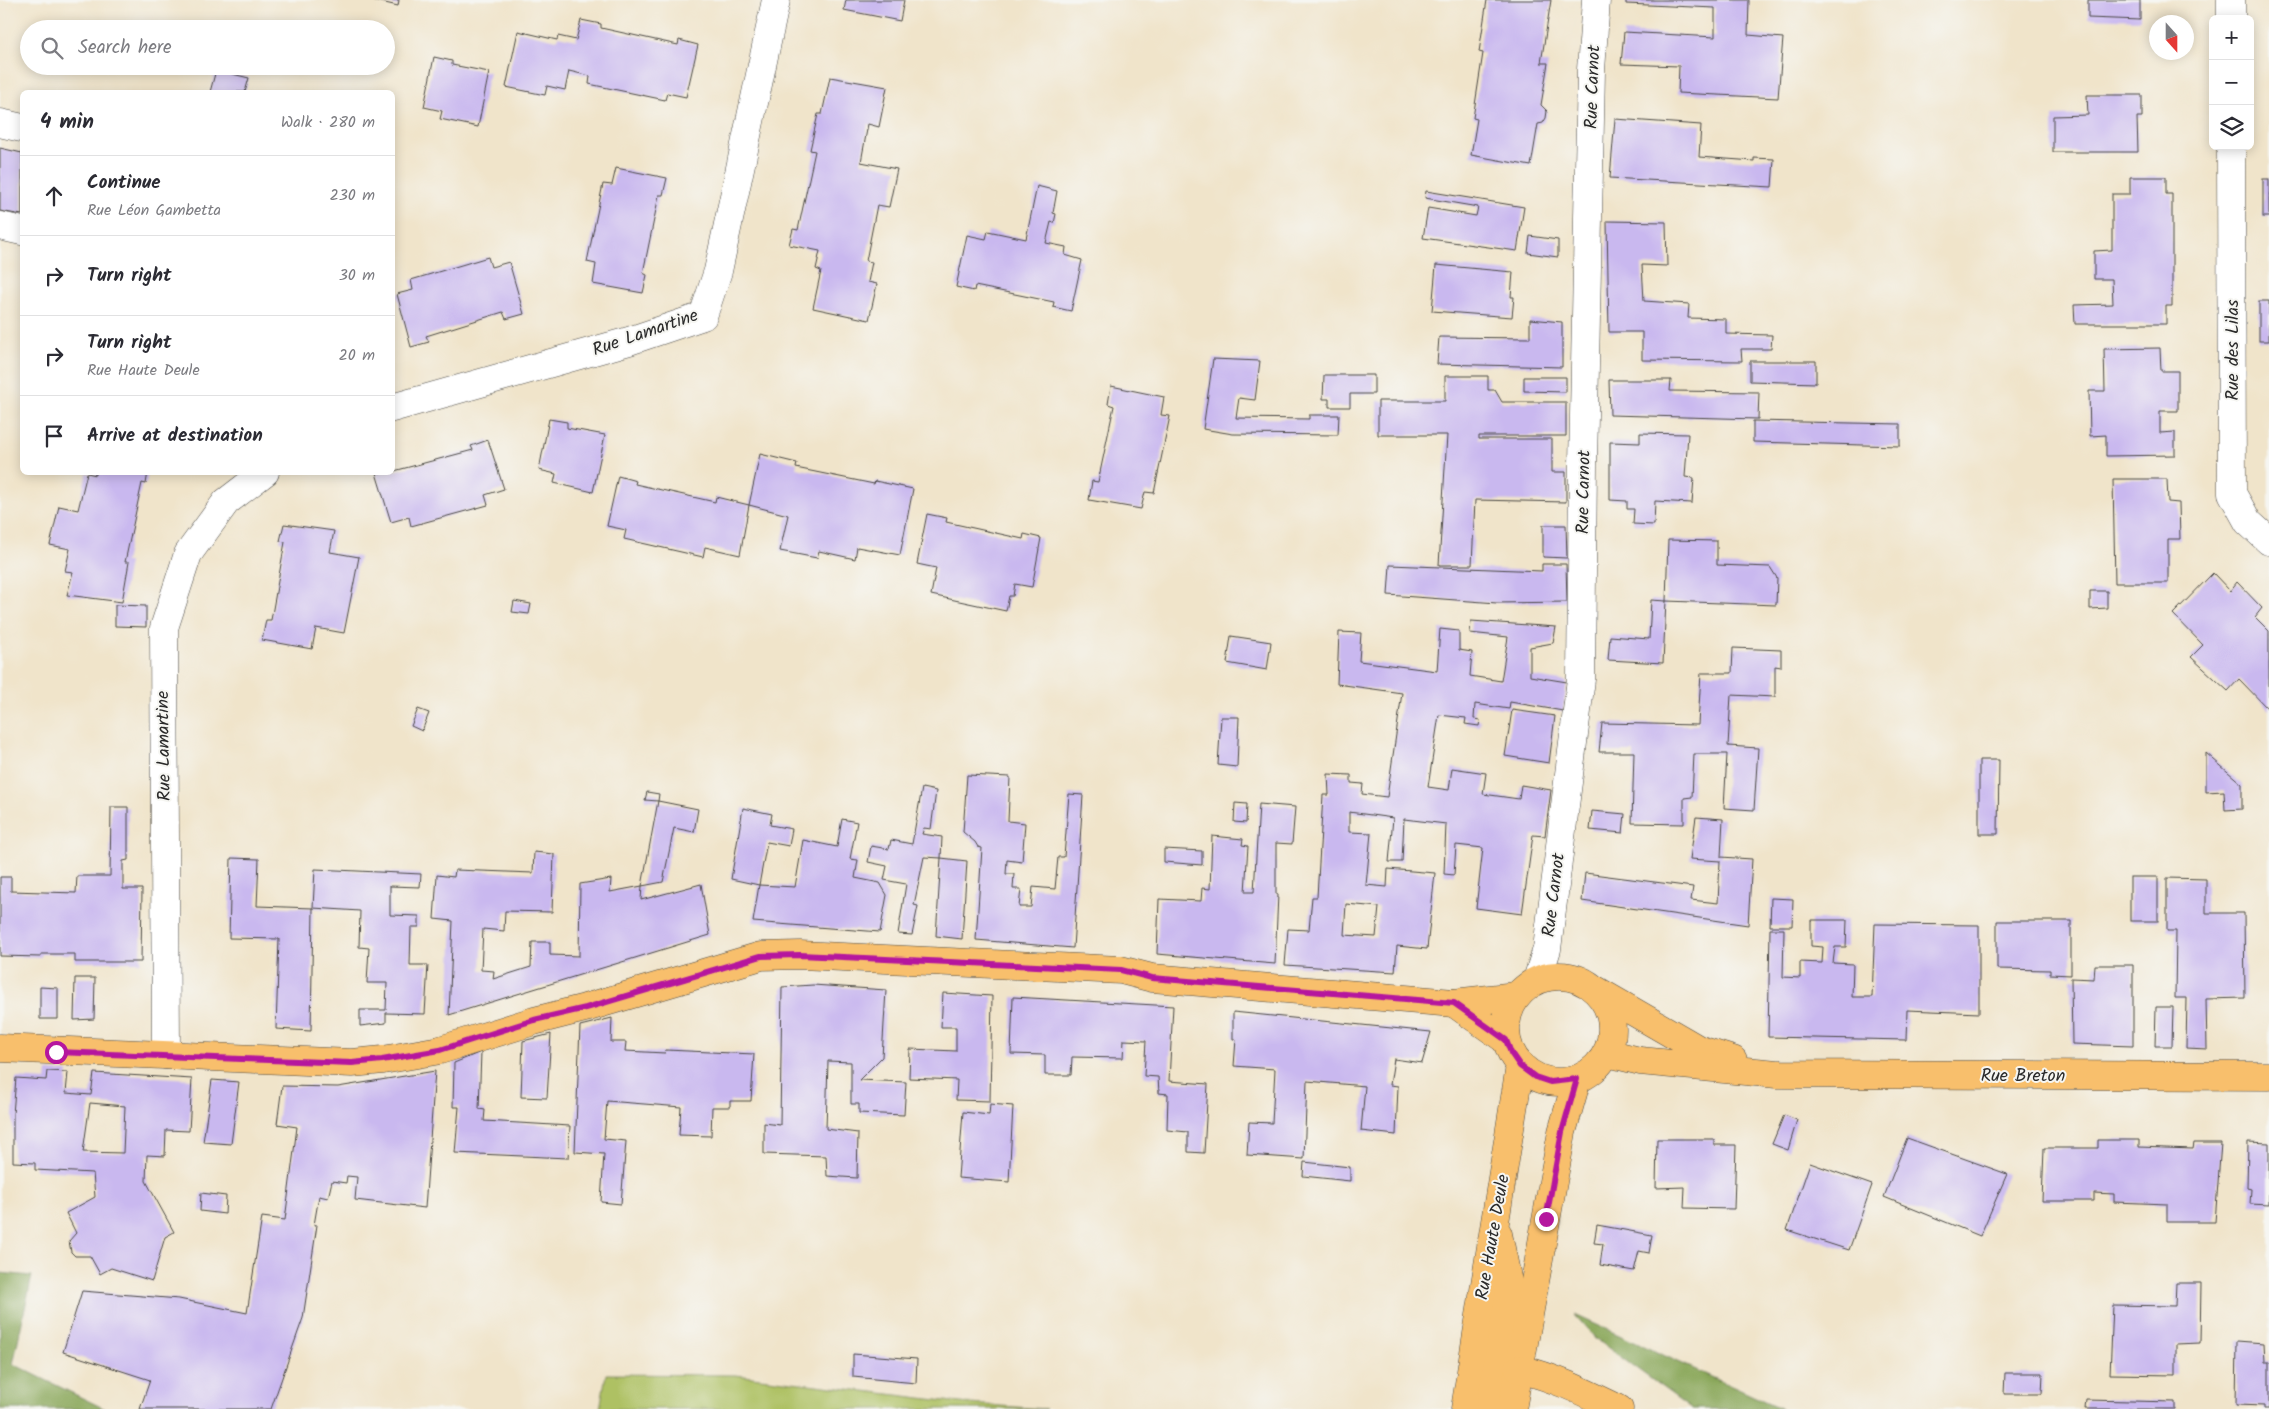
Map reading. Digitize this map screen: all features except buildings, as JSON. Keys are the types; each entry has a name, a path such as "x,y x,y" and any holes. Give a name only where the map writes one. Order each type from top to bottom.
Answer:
{"main road":[{"path":"0,1048 352,1063 382,1060 440,1050 534,1020 586,1008 761,956 809,956 1121,970 1152,978 1454,1003 1527,988"},
{"path":"1566,975 1582,980 1594,988 1604,1000 1612,1021 1612,1038 1607,1053 1596,1067 1577,1079 1550,1082 1535,1077 1520,1066 1511,1053 1506,1040 1505,1025 1508,1010 1527,988 1545,977 1566,975"},
{"name":"Rue Breton","path":"1594,988 1698,1049 1777,1074"},
{"path":"1454,1003 1506,1040"},
{"name":"Rue Breton","path":"1607,1053 1640,1062 1777,1074 2269,1076"},
{"name":"Rue Haute Deule","path":"1465,1409 1494,1215 1505,1162 1520,1066"},
{"path":"1490,1409 1509,1367 1562,1132 1577,1079"},
{"path":"1494,1215 1510,1292 1509,1367 1512,1409"},
{"path":"1472,1361 1542,1374 1579,1389 1619,1409"}],"street":[{"name":"Rue Lamartine","path":"395,407 629,341 703,316 718,271 776,0"},
{"name":"Rue Carnot","path":"1527,988 1547,949 1581,679 1583,455 1591,70 1596,0"},
{"path":"2231,0 2231,15"},
{"path":"0,123 20,128"},
{"name":"Rue des Lilas","path":"2231,150 2232,492 2248,522 2269,541"},
{"path":"0,226 20,231"},
{"name":"Rue Lamartine","path":"166,1055 164,628 188,554 226,502 261,475"}],"green space":[{"path":"0,1273 32,1276 13,1364 105,1409 0,1409"},
{"path":"1575,1315 1782,1409 1692,1409 1596,1339"},
{"path":"606,1374 736,1375 969,1404 1046,1409 600,1409"}],"route":[{"path":"56,1052 352,1063 382,1060 440,1050 534,1020 586,1008 724,965 761,956 800,955 1121,970 1152,978 1454,1003 1506,1040 1511,1053 1520,1066 1535,1077 1550,1082 1577,1079 1562,1132 1546,1219"}]}
